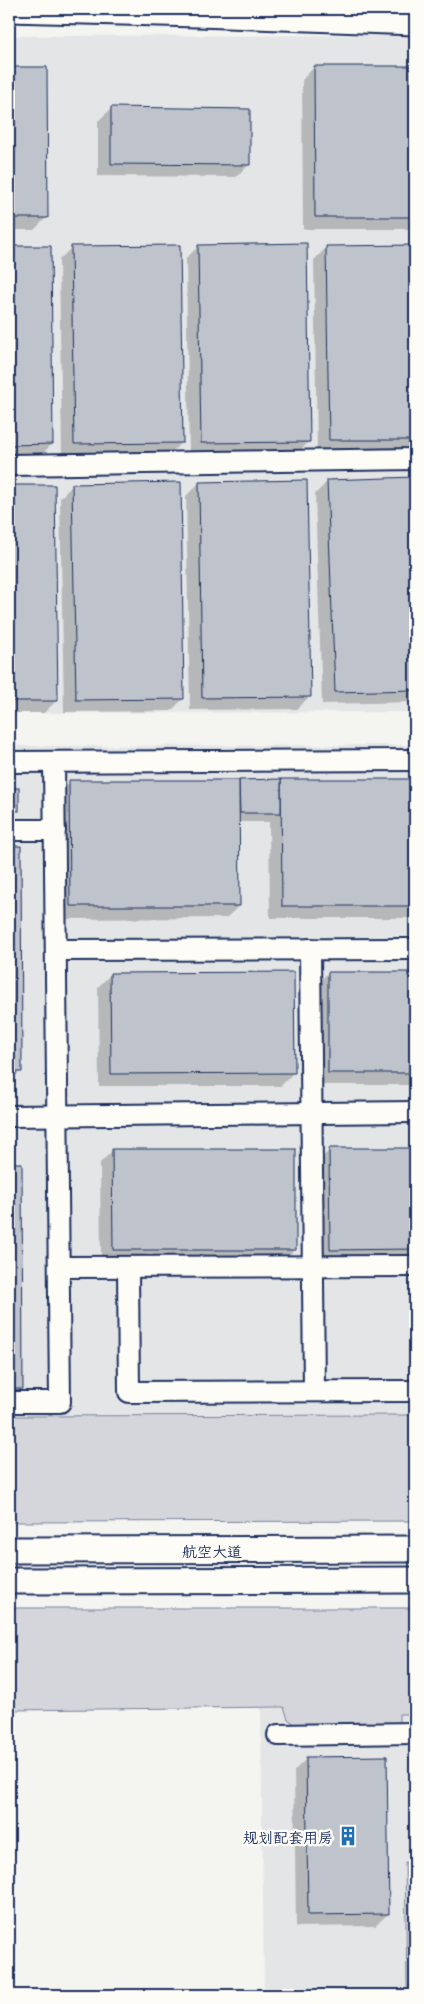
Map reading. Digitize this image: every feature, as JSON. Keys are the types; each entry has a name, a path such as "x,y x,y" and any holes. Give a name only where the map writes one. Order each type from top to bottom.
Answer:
{"main road":[{"path":"9,9 198,11 415,22"},
{"name":"航空大道","path":"9,1550 415,1549"},
{"name":"航空大道","path":"9,1581 415,1580"}],"lane":[{"path":"9,465 415,459"},
{"path":"9,762 415,760"},
{"path":"9,1402 60,1402 54,762"},
{"path":"9,830 55,830"},
{"path":"310,949 314,1391"},
{"path":"56,950 415,949"},
{"path":"9,1116 415,1112"},
{"path":"59,1267 415,1266"},
{"path":"128,1267 129,1392 415,1391"},
{"path":"278,1735 415,1734"}],"shaded area":[{"path":"415,35 415,712 9,713 9,36"},
{"path":"415,745 415,1415 9,1416 9,746"},
{"path":"415,1415 415,1521 9,1522 9,1416"},
{"path":"9,1608 415,1608 415,1714 399,1714 399,1727 297,1726 288,1719 284,1707 9,1710"},
{"path":"415,1706 415,1995 264,1995 261,1708"},
{"path":"411,1759 415,1759 415,1807 412,1807"},
{"path":"405,1862 415,1862 415,1987 407,1987"}],"building":[{"path":"314,66 415,66 415,217 315,217"},
{"path":"9,67 47,67 48,218 9,218"},
{"path":"111,107 250,109 250,165 111,164"},
{"path":"307,243 310,442 201,443 198,245"},
{"path":"180,245 183,443 74,444 71,246"},
{"path":"415,245 415,440 329,440 326,246"},
{"path":"9,246 51,246 53,444 9,445"},
{"path":"415,477 415,690 335,692 327,480"},
{"path":"307,480 311,697 202,698 199,482"},
{"path":"181,482 184,699 76,700 72,484"},
{"path":"9,485 55,485 58,701 9,701"},
{"path":"281,779 415,779 415,906 282,906"},
{"path":"281,779 281,813 240,813 239,780"},
{"path":"69,780 239,780 240,906 70,906"},
{"path":"9,788 19,788 19,811 9,811"},
{"path":"9,846 21,846 22,1072 9,1072"},
{"path":"294,972 295,1073 111,1074 110,973"},
{"path":"328,972 415,972 415,1073 328,1073"},
{"path":"329,1148 415,1148 415,1249 330,1250"},
{"path":"112,1149 296,1149 296,1250 113,1250"},
{"path":"9,1163 22,1163 23,1389 9,1389"},
{"name":"规划配套用房","path":"387,1756 389,1914 308,1915 306,1757"}],"place":[{"name":"规划配套用房","path":"348,1836"}]}
